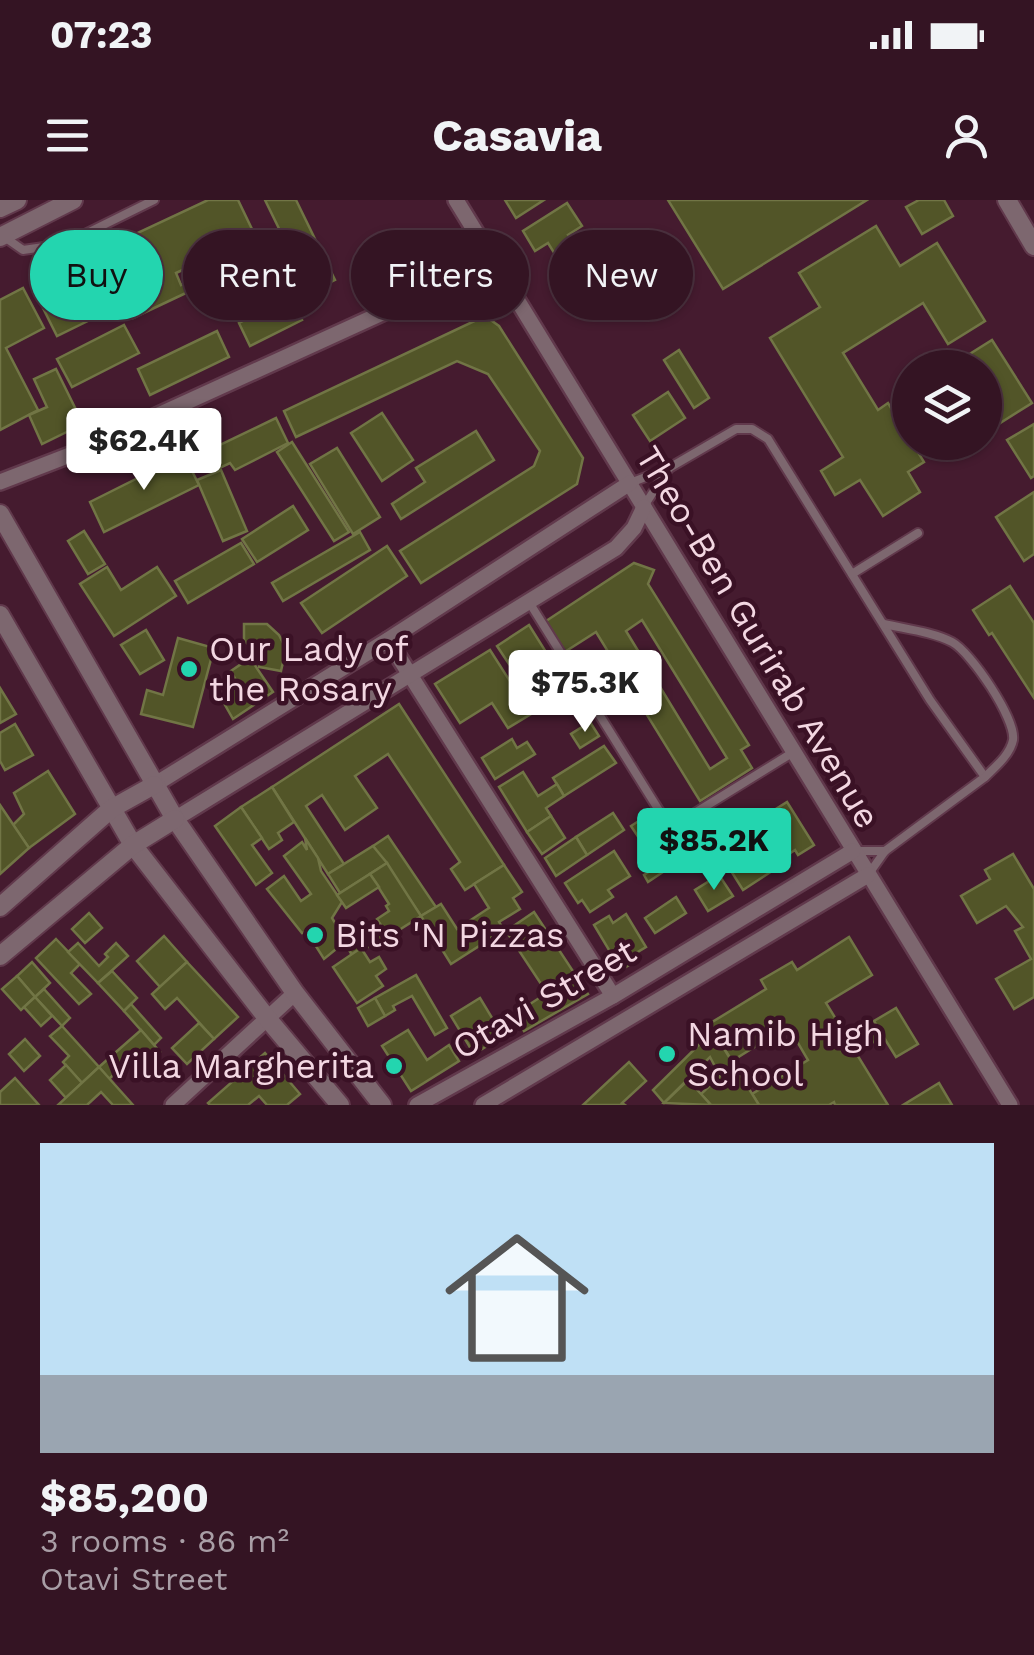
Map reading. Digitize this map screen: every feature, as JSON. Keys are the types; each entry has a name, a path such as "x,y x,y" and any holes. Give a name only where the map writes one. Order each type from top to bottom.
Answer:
{"street":[{"path":"0,208 18,200"},
{"path":"1,236 73,200"},
{"name":"Theo-Ben Gurirab Avenue","path":"456,200 474,230"},
{"path":"1006,200 1034,246"},
{"name":"Theo-Ben Gurirab Avenue","path":"529,319 1010,1105"},
{"path":"0,482 75,453 367,320"},
{"path":"0,907 111,809 388,640 630,483"},
{"path":"0,956 134,845 616,548 634,528 644,507"},
{"path":"0,514 175,819 296,993 382,1105"},
{"path":"0,615 134,845 340,1105"},
{"path":"388,640 613,996"},
{"name":"Otavi Street","path":"417,1105 613,996 853,851"},
{"name":"Otavi Street","path":"483,1105 868,875"},
{"path":"173,1105 296,993"}],"lane":[{"path":"1,236 24,250 65,244 154,200"},
{"path":"630,483 669,468 736,429 752,429 768,439 930,700 985,777"},
{"path":"644,507 669,468"},
{"path":"852,574 918,533"},
{"path":"528,601 660,812 685,819 792,753"},
{"path":"868,875 885,851 985,777 1007,754 1013,739 1008,714 961,648 948,640 884,624"},
{"path":"853,851 885,851"}],"building":[{"path":"208,200 238,200 252,230 183,230 183,270 176,273 183,284 183,294 163,304 163,230 144,230"},
{"path":"265,200 296,200 311,230 280,230"},
{"path":"505,200 544,200 516,218"},
{"path":"668,200 867,200 723,289 693,240 693,230 687,230"},
{"path":"919,200 944,200 953,216 922,234 906,207"},
{"path":"567,203 582,226 576,230 549,230 549,245 535,251 529,241 529,230 525,230"},
{"path":"876,226 900,266 937,243 985,321 948,344 923,303 843,353 878,410 888,403 892,410 892,460 924,462 908,472 920,492 883,516 860,480 835,495 821,471 843,457 770,338 820,307 799,273"},
{"path":"23,288 30,301 30,320 40,320 44,328 6,348 38,410 0,430 0,300"},
{"path":"49,320 90,320 57,336"},
{"path":"245,320 302,320 250,346 239,323"},
{"path":"477,320 491,320 499,326 583,458 577,484 421,583 400,551 534,466 540,451 488,374 457,361 296,437 284,411"},
{"path":"124,325 139,353 72,387 57,359"},
{"path":"217,331 229,357 150,395 138,369"},
{"path":"992,340 998,350 976,350"},
{"path":"679,350 709,398 694,408 664,360"},
{"path":"1002,356 1032,403 1002,422"},
{"path":"56,369 83,424 42,444 29,415 47,407 34,379"},
{"path":"668,392 685,418 650,441 633,415"},
{"path":"382,413 413,460 382,481 351,433"},
{"path":"276,418 288,443 235,470 230,463 213,471 205,452"},
{"path":"1034,424 1034,476 1031,478 1007,440"},
{"path":"476,431 494,460 401,519 392,504 425,482 416,468"},
{"path":"292,442 349,532 334,541 277,452"},
{"path":"337,448 380,517 353,534 310,464"},
{"path":"184,455 199,485 104,532 90,502"},
{"path":"221,470 247,531 223,541 197,480"},
{"path":"1034,492 1034,554 1024,561 996,517"},
{"path":"293,506 308,530 257,562 242,539"},
{"path":"84,531 105,564 88,574 68,541"},
{"path":"360,532 370,550 283,601 272,583"},
{"path":"241,543 254,564 188,603 175,581"},
{"path":"387,546 407,576 322,633 301,603"},
{"path":"634,563 654,570 648,584 749,745 741,750 752,768 700,801 596,632 563,653 543,623","holes":["642,620 727,758 710,769 626,631"]},
{"path":"107,567 121,590 157,567 176,596 114,636 80,584"},
{"path":"1010,586 1034,623 1034,698 973,610"},
{"path":"244,624 267,624 279,635 286,649 281,671 259,667 260,654 244,641"},
{"path":"529,625 551,660 537,669 526,653 509,664 497,646"},
{"path":"146,630 164,660 140,674 121,645"},
{"name":"Our Lady of the Rosary","path":"178,638 214,648 193,727 141,714 147,690 163,695"},
{"path":"490,650 531,714 508,728 492,703 460,723 435,684"},
{"path":"250,658 273,692 233,719 221,698 239,686 231,671"},
{"path":"0,688 16,714 0,723"},
{"path":"399,704 504,865 465,890 451,869 460,862 388,754 355,776 377,808 345,830 322,795 306,806 344,864 328,874 272,787"},
{"path":"590,722 599,736 580,748 571,734"},
{"path":"15,724 33,755 5,770 0,761 0,733"},
{"path":"512,739 517,748 527,742 535,754 495,779 482,758"},
{"path":"604,746 616,763 564,796 553,778"},
{"path":"48,771 75,814 29,848 13,825 24,814 14,793"},
{"path":"523,772 538,796 557,784 564,796 546,808 551,816 527,832 499,787"},
{"path":"272,787 294,822 278,833 282,840 269,849 241,807"},
{"path":"787,802 814,845 798,855 795,850 783,858 765,830 774,824 768,814"},
{"path":"0,805 29,848 0,874"},
{"path":"241,807 262,838 252,845 272,873 256,885 215,826"},
{"path":"613,813 624,830 587,855 576,837"},
{"path":"648,815 656,827 639,838 631,826"},
{"path":"551,816 565,838 542,854 527,832"},
{"path":"748,832 772,871 743,890 726,863 738,856 730,843"},
{"path":"388,836 436,907 421,916 373,846"},
{"path":"576,837 587,855 556,876 545,858"},
{"path":"305,838 342,902 332,918 346,941 324,959 307,932 302,933 267,889 284,876 301,901 311,894 284,856 302,842 307,850"},
{"path":"373,846 387,863 340,893 328,874"},
{"path":"669,849 678,862 648,882 644,875 662,863 658,856"},
{"path":"614,851 630,876 608,890 613,897 590,912 582,900 578,903 565,883"},
{"path":"1013,854 1034,889 1034,997 1014,1009 996,979 1031,959 1015,931 1023,927 1006,906 977,923 961,896 990,879 985,870"},
{"path":"387,863 421,916 388,937 377,919 389,911 389,904 370,874"},
{"path":"504,865 522,892 513,898 520,909 499,922 504,930 451,964 421,916 441,904 457,929 489,908 474,884"},
{"path":"370,874 379,887 346,908 337,895"},
{"path":"719,875 733,896 708,911 695,890"},
{"path":"676,897 686,913 655,933 645,918"},
{"path":"534,912 588,994 524,1031 513,1015 547,993 506,931"},
{"path":"89,913 102,928 85,943 72,929"},
{"path":"626,914 646,947 631,956 634,962 621,970 594,925 609,916 613,923"},
{"path":"380,924 388,937 352,955 346,945"},
{"path":"164,936 187,962 160,987 137,961"},
{"path":"849,937 872,975 826,1003 852,1045 879,1029 874,1021 896,1008 918,1044 896,1057 883,1036 856,1053 888,1105 759,1105 752,1094 808,1060 788,1026 732,1061 709,1024 766,989 761,980 792,962 797,970"},
{"path":"56,939 80,964 71,973 91,994 79,1004 36,958"},
{"path":"78,943 99,966 116,943 128,956 98,983 68,952"},
{"path":"361,948 370,962 379,957 386,969 376,976 383,986 357,1003 333,967"},
{"path":"32,962 50,983 35,997 17,976"},
{"path":"187,962 238,1017 214,1039 177,998 165,1009 152,994"},
{"path":"112,971 137,998 124,1011 98,983"},
{"path":"416,975 447,1028 435,1035 412,996 393,1006 395,1010 385,1016 375,998"},
{"path":"17,976 35,997 21,1010 2,989"},
{"path":"44,989 70,1018 62,1026 35,997"},
{"path":"35,997 52,1016 41,1026 24,1007"},
{"path":"375,998 385,1016 368,1026 358,1008"},
{"path":"480,998 503,1036 474,1054 451,1016"},
{"path":"131,1004 161,1038 154,1045 124,1011"},
{"path":"199,1023 214,1039 187,1064 172,1048"},
{"path":"62,1026 99,1067 82,1083 63,1062 69,1056 50,1036"},
{"path":"141,1030 160,1052 139,1071 129,1061 109,1079 99,1067"},
{"name":"Villa Margherita","path":"408,1030 427,1060 449,1045 459,1061 411,1091 382,1046"},
{"path":"713,1031 759,1105 711,1105 701,1094 720,1076 710,1057 664,1103 653,1090"},
{"path":"25,1039 40,1056 24,1071 9,1054"},
{"path":"265,1053 300,1094 287,1105 267,1105 259,1096 248,1105 208,1103"},
{"path":"629,1062 646,1081 622,1103 625,1105 583,1105"},
{"path":"66,1065 82,1083 66,1098 50,1080"},
{"path":"99,1067 133,1105 113,1105 101,1092 87,1105 58,1105"},
{"path":"15,1078 39,1105 0,1105 0,1092"},
{"path":"688,1080 701,1094 711,1105 664,1103"},
{"path":"939,1083 952,1105 903,1105"}],"place":[{"name":"Our Lady of the Rosary","path":"189,669"},
{"name":"Bits 'N Pizzas","path":"315,935"},
{"name":"Namib High School","path":"667,1054"},
{"name":"Villa Margherita","path":"394,1066"}]}
